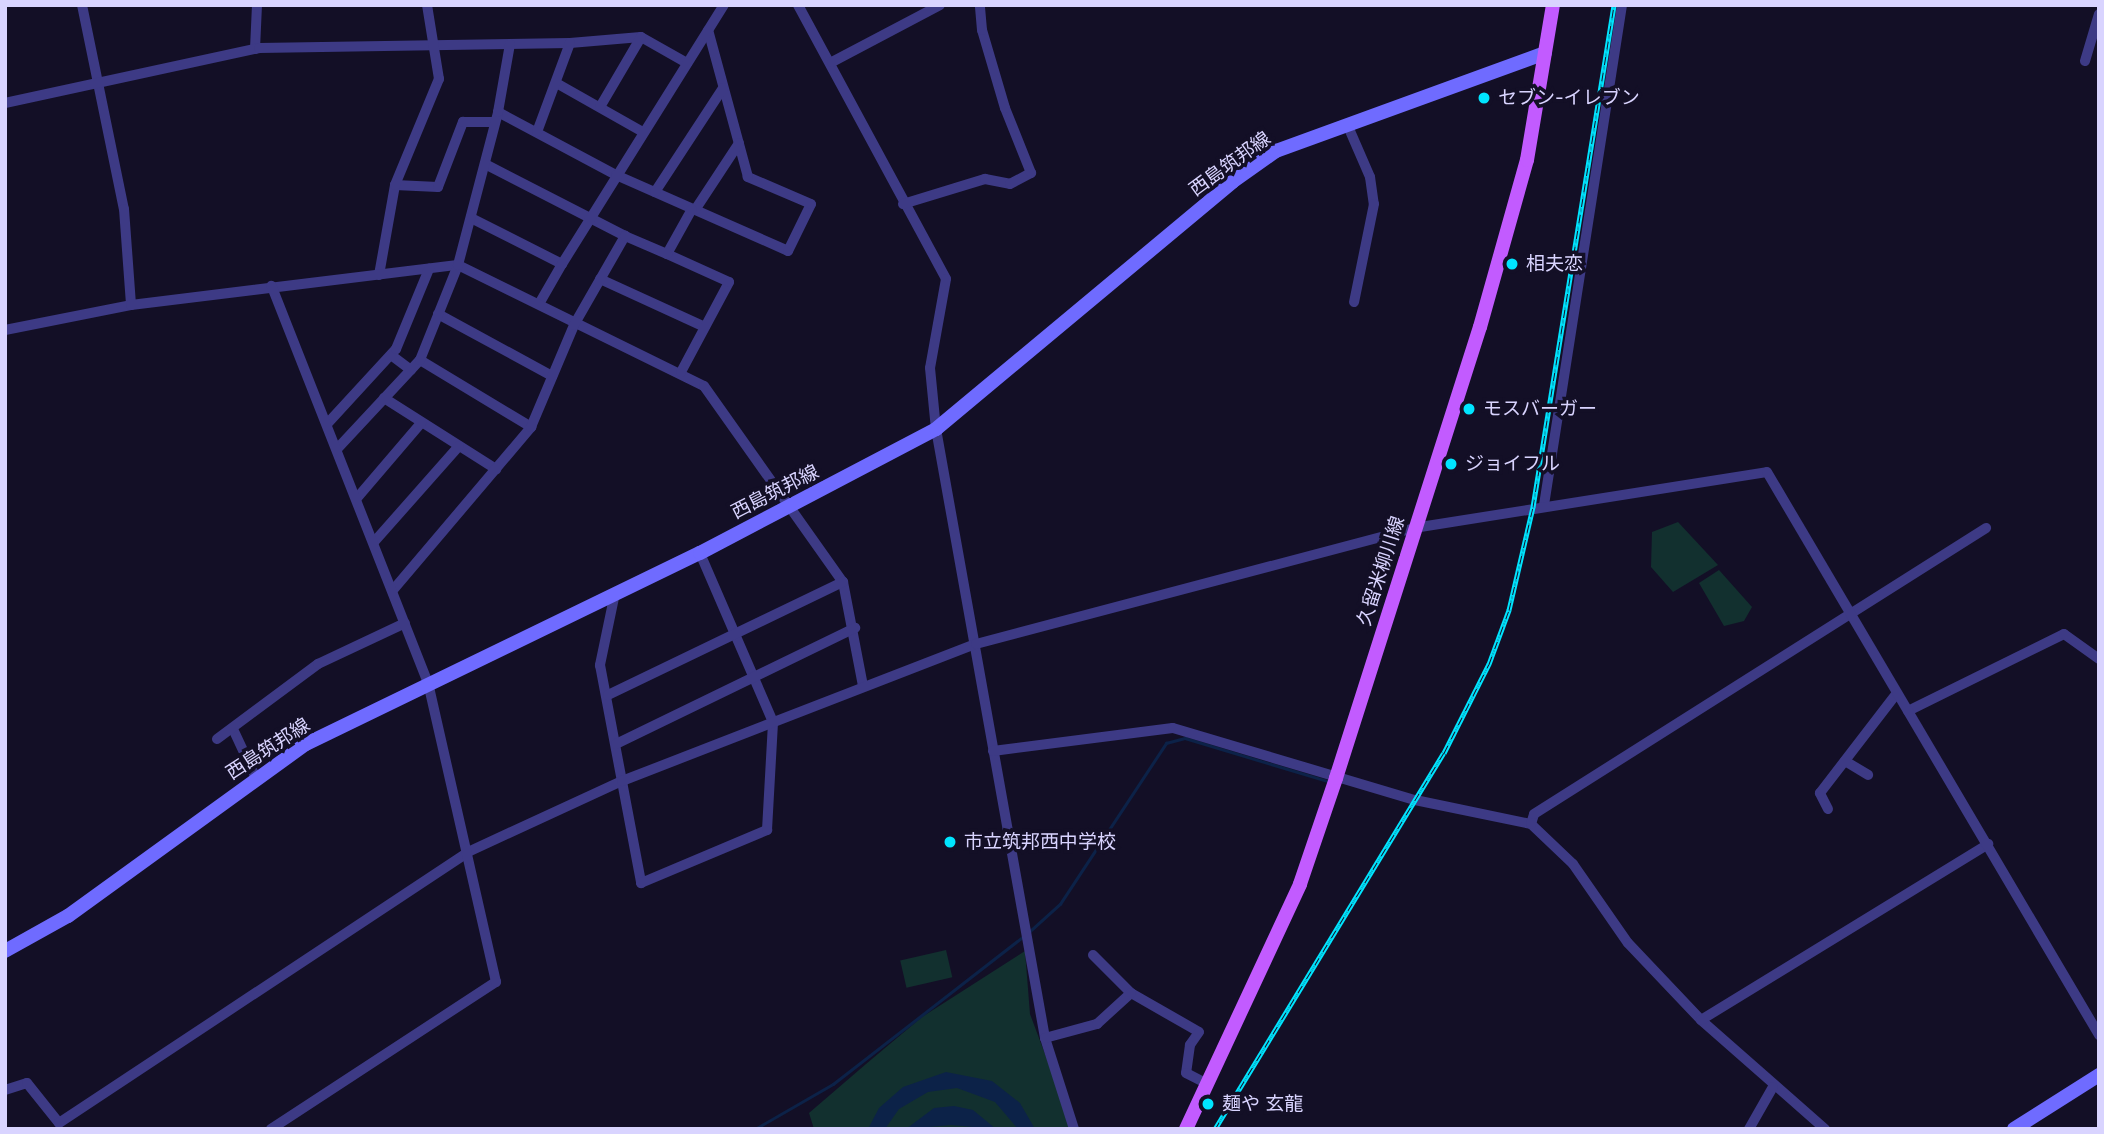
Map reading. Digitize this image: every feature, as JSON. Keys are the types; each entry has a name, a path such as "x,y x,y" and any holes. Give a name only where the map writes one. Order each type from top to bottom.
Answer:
{"main road":[{"name":"久留米柳川線","path":"1186,1129 1300,884 1336,778 1480,327 1527,160 1553,5"},
{"name":"西島筑邦線","path":"5,951 130,873 255,776 306,744 700,553 936,429 1235,180 1276,151 1545,53"},
{"path":"2014,1129 2099,1075"}],"street":[{"path":"82,5 124,209 131,305"},
{"path":"255,49 257,5"},
{"path":"379,275 395,185 439,79 427,5"},
{"path":"539,304 590,217 724,5"},
{"path":"798,5 832,62 904,204 946,279 930,368 936,429 1045,1038 1074,1129"},
{"path":"832,62 940,5"},
{"path":"904,204 985,179 1010,184 1031,173 1005,108 982,30 980,5"},
{"path":"1544,505 1622,5"},
{"path":"2085,61 2099,15"},
{"path":"395,185 438,187 463,122 496,117 537,132 616,175 788,251 811,204 748,177 708,30"},
{"path":"5,103 255,49 570,43 641,37 687,63"},
{"path":"600,107 641,37"},
{"path":"537,132 558,84 570,43"},
{"path":"337,449 420,360 457,265 471,218 496,117 510,44"},
{"path":"558,84 643,132"},
{"path":"655,192 723,88"},
{"path":"1347,124 1370,177 1374,204 1354,302"},
{"path":"667,254 739,144"},
{"path":"485,164 625,236 729,282 681,372"},
{"path":"471,218 562,264"},
{"path":"393,590 531,427 574,325 625,236"},
{"path":"5,330 131,305 457,265 539,304 574,325 681,372 704,386 843,582 855,628 863,686"},
{"path":"327,424 391,355 429,269"},
{"path":"600,279 705,327"},
{"path":"271,1129 495,982 428,683 272,286"},
{"path":"438,314 552,376"},
{"path":"391,355 411,370"},
{"path":"420,360 531,427"},
{"path":"384,398 496,469"},
{"path":"356,498 421,423"},
{"path":"374,542 459,446"},
{"path":"5,1090 27,1083 59,1123 468,852 622,781 976,644 1414,528 1544,505 1767,472 2099,1035"},
{"path":"1531,824 1534,814 1986,528"},
{"path":"615,593 600,666 608,695 641,883 767,830 773,722 700,553"},
{"path":"608,695 843,582"},
{"path":"218,738 318,663 405,623"},
{"path":"616,744 753,680 855,628"},
{"path":"1908,711 2064,634 2099,660"},
{"path":"1828,809 1820,793 1897,693"},
{"path":"993,751 1173,728 1336,778 1531,824 1573,864 1628,943 1701,1020 1773,1087 1825,1129"},
{"path":"233,729 255,776"},
{"path":"1845,761 1868,775"},
{"path":"1701,1020 1988,844"},
{"path":"1093,955 1131,993 1199,1032 1190,1045 1186,1073 1208,1084"},
{"path":"1045,1038 1097,1024 1131,993"},
{"path":"1749,1129 1773,1087"}],"green space":[{"path":"1678,522 1718,565 1673,592 1651,567 1652,532"},
{"path":"1719,570 1752,607 1744,621 1724,626 1699,583"},
{"path":"946,950 952,977 907,988 900,961"},
{"path":"1025,951 1030,1014 1073,1129 814,1129 809,1113 866,1064 922,1017"}],"water":[{"path":"946,1072 992,1081 1020,1103 1035,1129 1018,1129 995,1102 957,1088 928,1092 899,1109 885,1129 868,1129 879,1108 903,1087"},
{"path":"954,1106 973,1110 996,1129 951,1125 906,1129 934,1108"}],"waterway":[{"path":"1029,932 1060,904 1166,743 1185,738 1327,781"},
{"path":"755,1129 833,1084 1024,936"}],"railway":[{"path":"1215,1129 1444,753 1489,664 1509,610 1533,507 1614,5"}],"place":[{"name":"セブン-イレブン","path":"1484,98"},
{"name":"相夫恋","path":"1512,264"},
{"name":"モスバーガー","path":"1469,409"},
{"name":"ジョイフル","path":"1451,464"},
{"name":"市立筑邦西中学校","path":"950,842"},
{"name":"麺や 玄龍","path":"1208,1104"}]}
